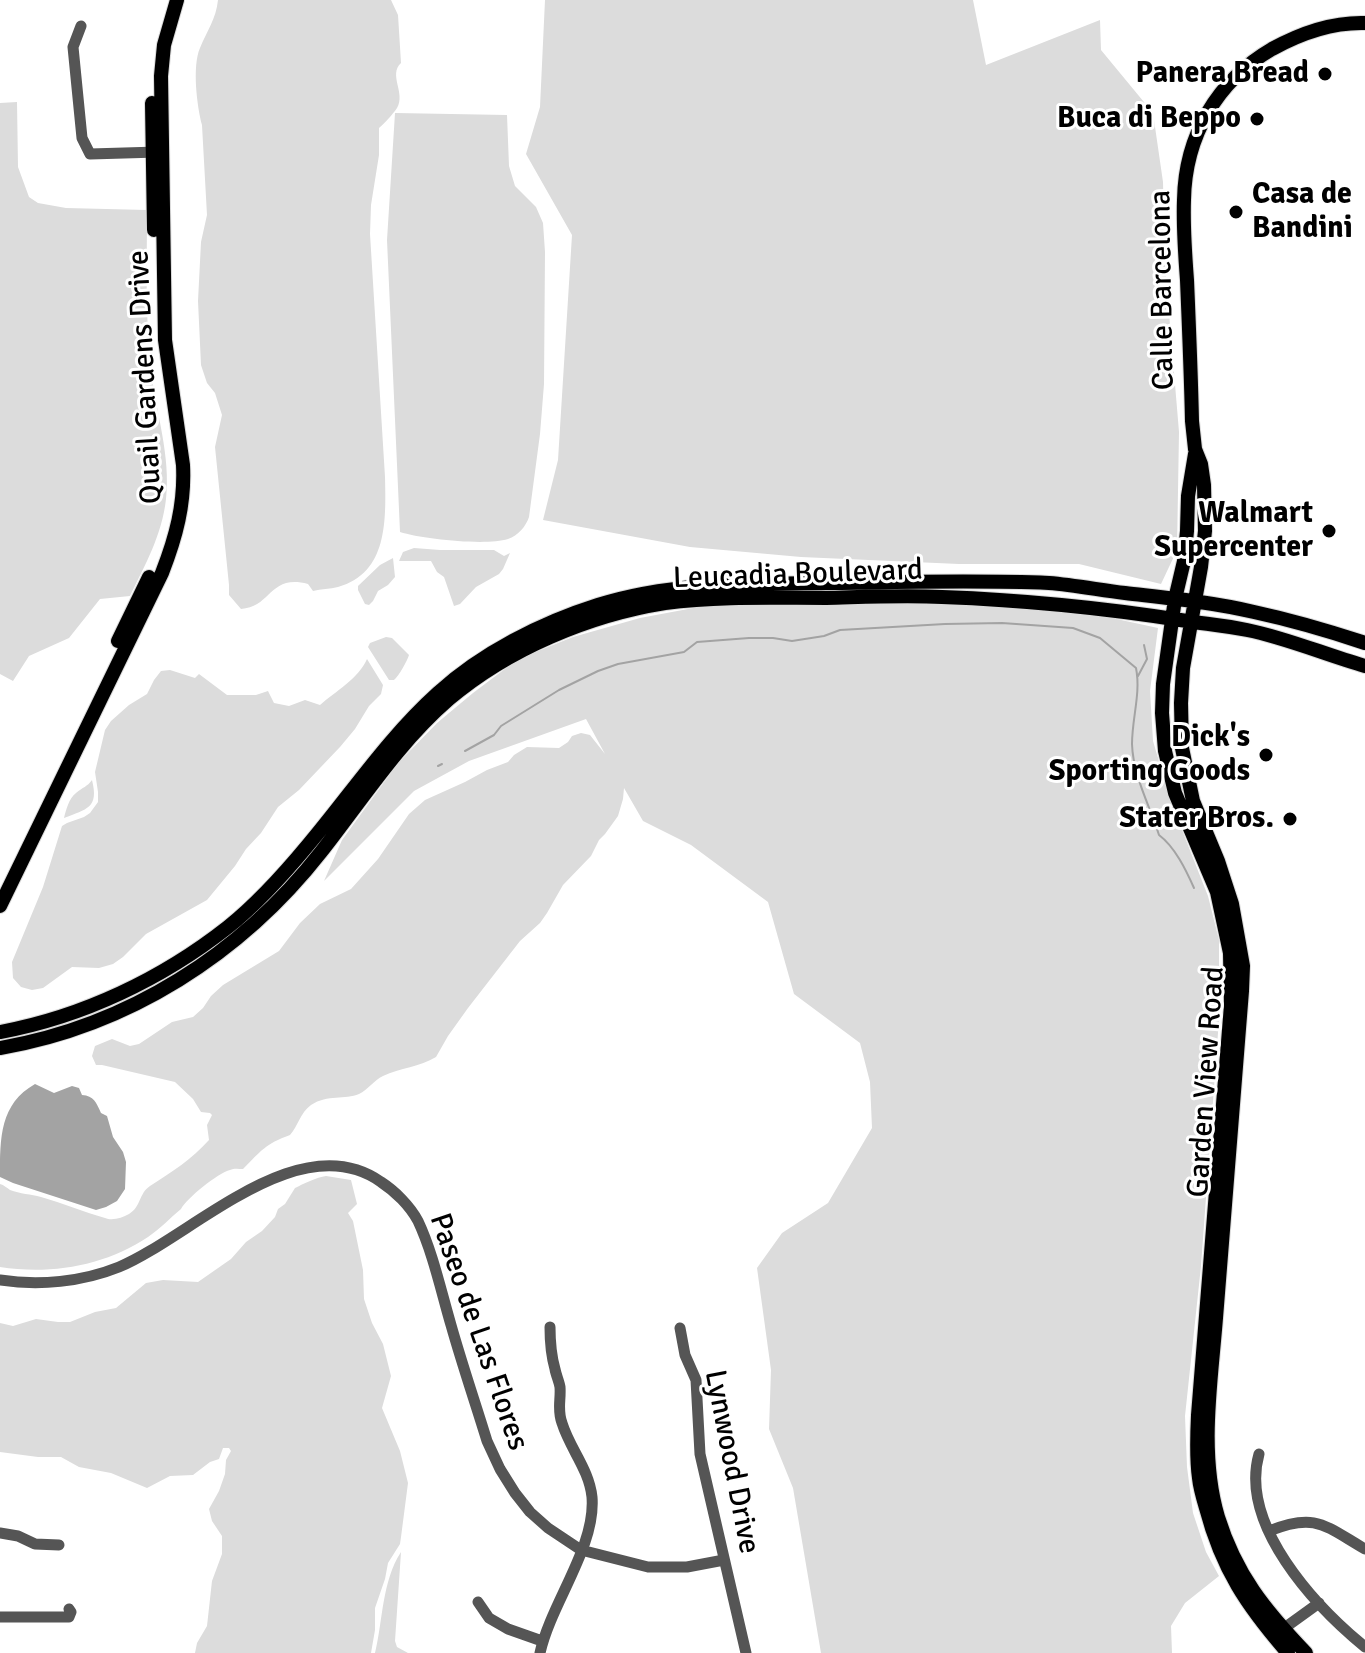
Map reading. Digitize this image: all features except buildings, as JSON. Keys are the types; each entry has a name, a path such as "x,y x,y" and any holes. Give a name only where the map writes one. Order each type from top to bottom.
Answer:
{"main road":[{"name":"Quail Gardens Drive","path":"157,152 152,92 154,53 167,0"},
{"name":"Quail Gardens Drive","path":"0,906 3,887 162,551 174,504 175,468 157,348 157,152 162,60 177,0"},
{"name":"Calle Barcelona","path":"1192,421 1184,201 1189,156 1208,110 1231,80 1252,61 1297,35 1325,27 1365,23"},
{"name":"Garden View Road","path":"1192,421 1195,449 1184,561 1175,599 1162,713 1165,751 1175,793 1217,892 1230,953 1231,1005 1198,1415 1199,1480 1214,1538 1232,1579 1288,1653"},
{"name":"Garden View Road","path":"1195,449 1201,464 1205,508 1203,551 1183,668 1182,748 1193,801 1232,904 1243,966 1207,1454 1214,1499 1229,1548 1242,1576 1260,1603 1306,1653"},
{"name":"Leucadia Boulevard","path":"0,1032 88,1007 129,990 175,964 227,927 270,887 308,845 401,729 441,691 520,638 563,617 601,604 662,590 725,584 1051,583 1254,612 1365,643"},
{"name":"Leucadia Boulevard","path":"0,1048 44,1038 137,1004 237,940 320,854 375,780 449,700 514,656 609,616 665,603 726,599 939,596 1050,603 1250,631 1365,666"}],"street":[{"path":"81,26 73,47 82,138 90,154 157,152"},
{"name":"Paseo de Las Flores","path":"0,1280 55,1282 99,1273 141,1256 256,1185 300,1170 333,1165 367,1172 394,1190 417,1219 487,1441 500,1469 530,1512 581,1550 648,1567 687,1567 724,1560"},
{"path":"478,1602 489,1618 541,1647 589,1524 592,1499 588,1478 562,1424 558,1404 560,1388 550,1343 550,1327"},
{"name":"Lynwood Drive","path":"680,1328 685,1355 696,1380 700,1454 746,1653"},
{"path":"1259,1454 1255,1470 1259,1506 1282,1556 1319,1603 1365,1647"},
{"path":"1269,1531 1304,1520 1321,1524 1365,1549"},
{"path":"0,1533 18,1536 35,1544 59,1545"},
{"path":"1283,1629 1319,1603"},
{"path":"0,1617 69,1617 69,1609"}],"shaded area":[{"path":"218,0 391,0 398,15 401,63 396,73 400,96 397,108 379,128 379,155 371,205 370,234 385,477 381,543 367,570 354,580 338,587 313,591 308,584 285,583 259,603 241,609 229,595 215,447 222,415 201,365 198,301 201,242 207,215 196,65"},
{"path":"545,0 973,0 986,65 1100,20 1101,50 1153,113 1163,182 1165,265 1179,432 1177,550 1161,584 1079,564 959,564 801,557 690,547 543,520 558,460 572,235 526,154 540,107"},
{"path":"17,102 18,167 29,197 38,203 66,208 147,210 149,350 167,483 157,537 130,596 100,599 69,638 29,656 13,681 0,674 0,103"},
{"path":"395,113 507,115 509,166 515,186 536,207 543,223 544,384 540,434 529,517 521,530 508,539 454,541 400,532 387,240"},
{"path":"414,548 494,550 504,556 510,553 499,574 476,587 460,604 454,606 444,577 431,561 399,561 403,552"},
{"path":"393,558 395,577 378,591 369,605 365,604 358,586 380,565"},
{"path":"888,601 993,603 1098,615 1158,628 1150,691 1153,741 1171,802 1208,896 1219,940 1219,1019 1201,1266 1185,1416 1193,1513 1206,1552 1219,1576 1185,1603 1171,1626 1172,1653 821,1653 793,1488 769,1429 771,1370 757,1268 782,1233 828,1203 872,1128 870,1082 860,1043 794,994 768,902 691,845 643,821 624,788 618,816 591,856 563,885 540,923 520,941 468,1008 436,1057 383,1076 359,1094 324,1099 311,1105 290,1135 269,1145 243,1169 232,1169 211,1181 157,1231 131,1247 77,1266 38,1270 0,1267 0,1184 10,1190 117,1219 133,1211 146,1189 189,1159 209,1140 207,1125 212,1115 201,1112 193,1099 175,1082 96,1065 92,1056 95,1046 112,1039 130,1046 139,1044 172,1022 193,1017 223,985 279,951 300,923 320,904 351,889 378,859 409,814 425,800 508,762 527,747 559,748 572,736 581,733 590,735 605,754 586,719 469,761 414,791 324,881 342,840 398,763 437,723 518,659 573,637 640,618 704,606"},
{"path":"392,638 409,655 394,680 389,680 368,647 370,643"},
{"path":"367,659 383,685 381,694 340,747 278,807 207,900 146,934 113,964 99,968 72,967 43,988 32,990 21,987 13,978 12,962 43,887 62,826 90,813 98,802 95,772 105,730 129,705 147,694 161,671 170,670 195,678 199,674 227,695 256,695 268,691 274,703 289,706 305,700 320,705 352,679"},
{"path":"92,780 92,802 64,818 71,798"},
{"path":"35,1084 54,1093 72,1086 79,1088 82,1095 92,1098 101,1113 107,1116 113,1137 126,1162 125,1189 117,1201 96,1210 0,1177 4,1123 15,1101"},
{"path":"326,1176 351,1180 357,1204 348,1213 353,1221 363,1270 364,1299 383,1344 391,1376 382,1408 400,1451 408,1483 400,1544 388,1563 375,1608 371,1653 195,1653 207,1626 212,1581 222,1554 222,1536 212,1521 209,1509 219,1491 231,1451 223,1448 219,1459 193,1475 170,1476 147,1488 111,1473 79,1467 61,1457 0,1452 0,1323 13,1326 36,1319 70,1322 116,1308 146,1283 163,1280 198,1282 231,1259 246,1242 262,1231 295,1188"},
{"path":"401,1552 395,1641 397,1647 408,1653 375,1653 390,1575"}],"waterway":[{"path":"465,751 559,690 598,671 618,664 684,652 697,642 749,638 792,641 840,630 945,624 1002,623 1073,628 1100,638 1136,668 1132,744 1135,768 1159,835 1175,852 1194,888"},
{"path":"1138,676 1147,659 1144,645"},
{"path":"438,766 442,764"}],"place":[{"name":"Panera Bread","path":"1325,74"},
{"name":"Buca di Beppo","path":"1257,119"},
{"name":"Casa de Bandini","path":"1236,212"},
{"name":"Walmart Supercenter","path":"1329,531"},
{"name":"Dick's Sporting Goods","path":"1266,755"},
{"name":"Stater Bros.","path":"1290,819"}]}
